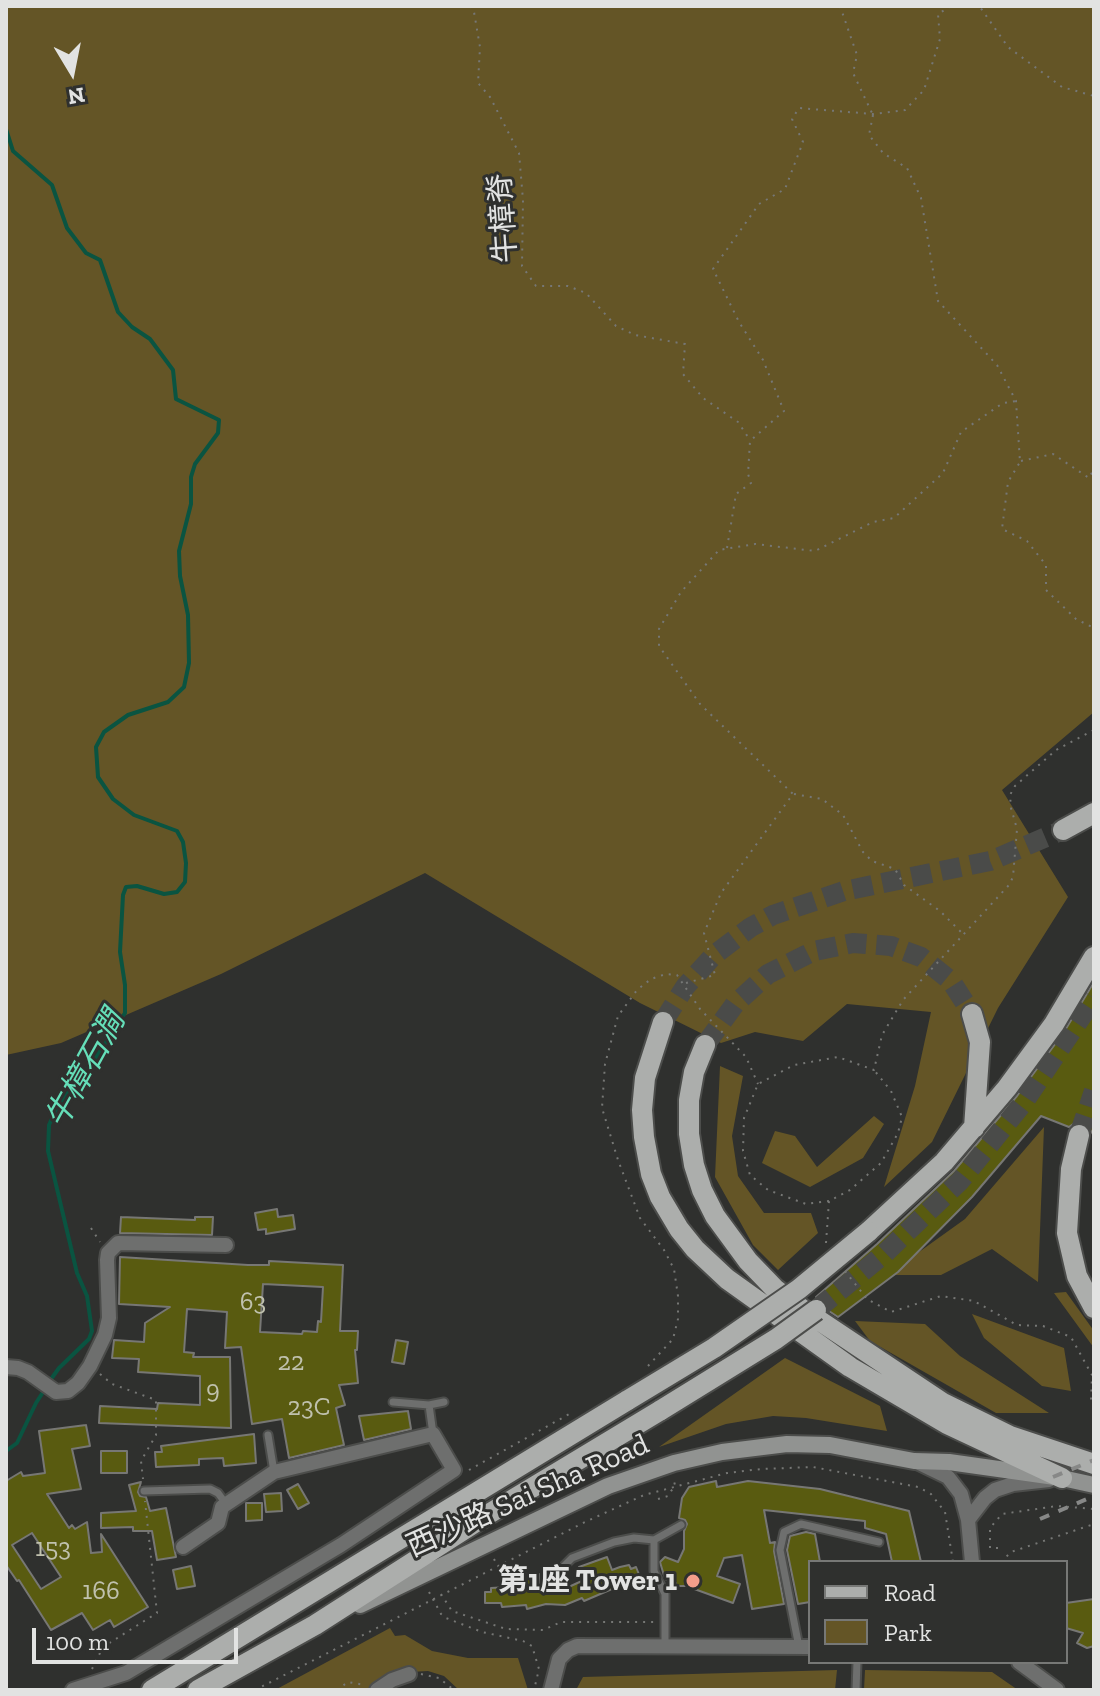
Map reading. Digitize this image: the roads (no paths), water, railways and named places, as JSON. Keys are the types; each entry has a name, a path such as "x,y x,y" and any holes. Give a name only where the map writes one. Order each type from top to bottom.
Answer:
{"main road":[{"path":"1063,830 1094,813"},
{"name":"西沙路 Sai Sha Road","path":"152,1690 714,1348 799,1289 868,1232 944,1162 1007,1088 1054,1024 1094,957"},
{"path":"972,1014 980,1042 974,1128"},
{"path":"663,1022 645,1078 642,1110 644,1137 651,1174 660,1197 695,1249 727,1279 850,1367 947,1424 1062,1478"},
{"path":"705,1045 690,1092 692,1156 705,1197 748,1261 775,1289 802,1309 943,1403 1010,1436 1094,1464"},
{"path":"1079,1135 1071,1169 1067,1233 1077,1276 1094,1308"},
{"path":"315,1625 469,1525 776,1339 816,1310"},
{"name":"西沙路 Sai Sha Road","path":"198,1690 315,1625 589,1495 686,1459 757,1446 800,1443 852,1447 914,1461 949,1462 1094,1485"}],"street":[{"path":"6,1367 28,1372 60,1392 75,1387 101,1347 109,1318 106,1268 108,1253 113,1247 125,1241 226,1245"},
{"path":"73,1690 126,1673 461,1470 433,1434 274,1472 222,1507 218,1523 183,1547"},
{"path":"914,1461 943,1473 961,1494 968,1520 972,1560"},
{"path":"968,1520 985,1498 1002,1486 1062,1478"},
{"path":"551,1690 559,1659 577,1646 804,1647"},
{"path":"1022,1664 1057,1690"},
{"path":"373,1689 409,1674"}],"lane":[{"path":"393,1402 429,1405 444,1402"},
{"path":"429,1405 433,1434"},
{"path":"268,1435 274,1472"},
{"path":"144,1491 210,1489 218,1493 226,1504"},
{"path":"559,1571 572,1558 614,1542 634,1538 654,1540 681,1525"},
{"path":"804,1647 780,1550 784,1532 794,1525 815,1526 879,1542"},
{"path":"654,1540 654,1571 665,1594 665,1647"},
{"path":"856,1690 857,1664"}],"waterway":[{"name":"牛樟石澗","path":"6,129 13,151 52,185 67,228 86,253 100,260 118,312 132,327 150,339 173,370 176,399 219,420 218,433 195,464 191,477 191,504 179,551 180,576 188,615 189,663 184,687 168,702 128,715 104,732 96,747 98,777 113,799 134,815 177,831 183,842 185,882 177,892 164,894 137,886 126,887 120,952 125,1013 95,1059 57,1107 49,1125 48,1151 77,1273 87,1296 92,1331 89,1339 49,1382"},
{"name":"牛樟石澗","path":"6,1451 17,1443 45,1389"}],"tunnel":[{"path":"663,1022 685,987 714,955 751,927 773,915 844,891 990,861 1063,830"},
{"path":"705,1045 735,1004 768,974 814,951 853,943 891,946 921,957 951,981 972,1014"},
{"path":"816,1310 884,1254 960,1181 1024,1102 1094,998"},
{"path":"1079,1135 1094,1091"}],"railway":[{"path":"1053,1477 1094,1460"},
{"path":"1040,1519 1094,1496"}],"place":[{"name":"第1座 Tower 1","path":"693,1581"}]}
